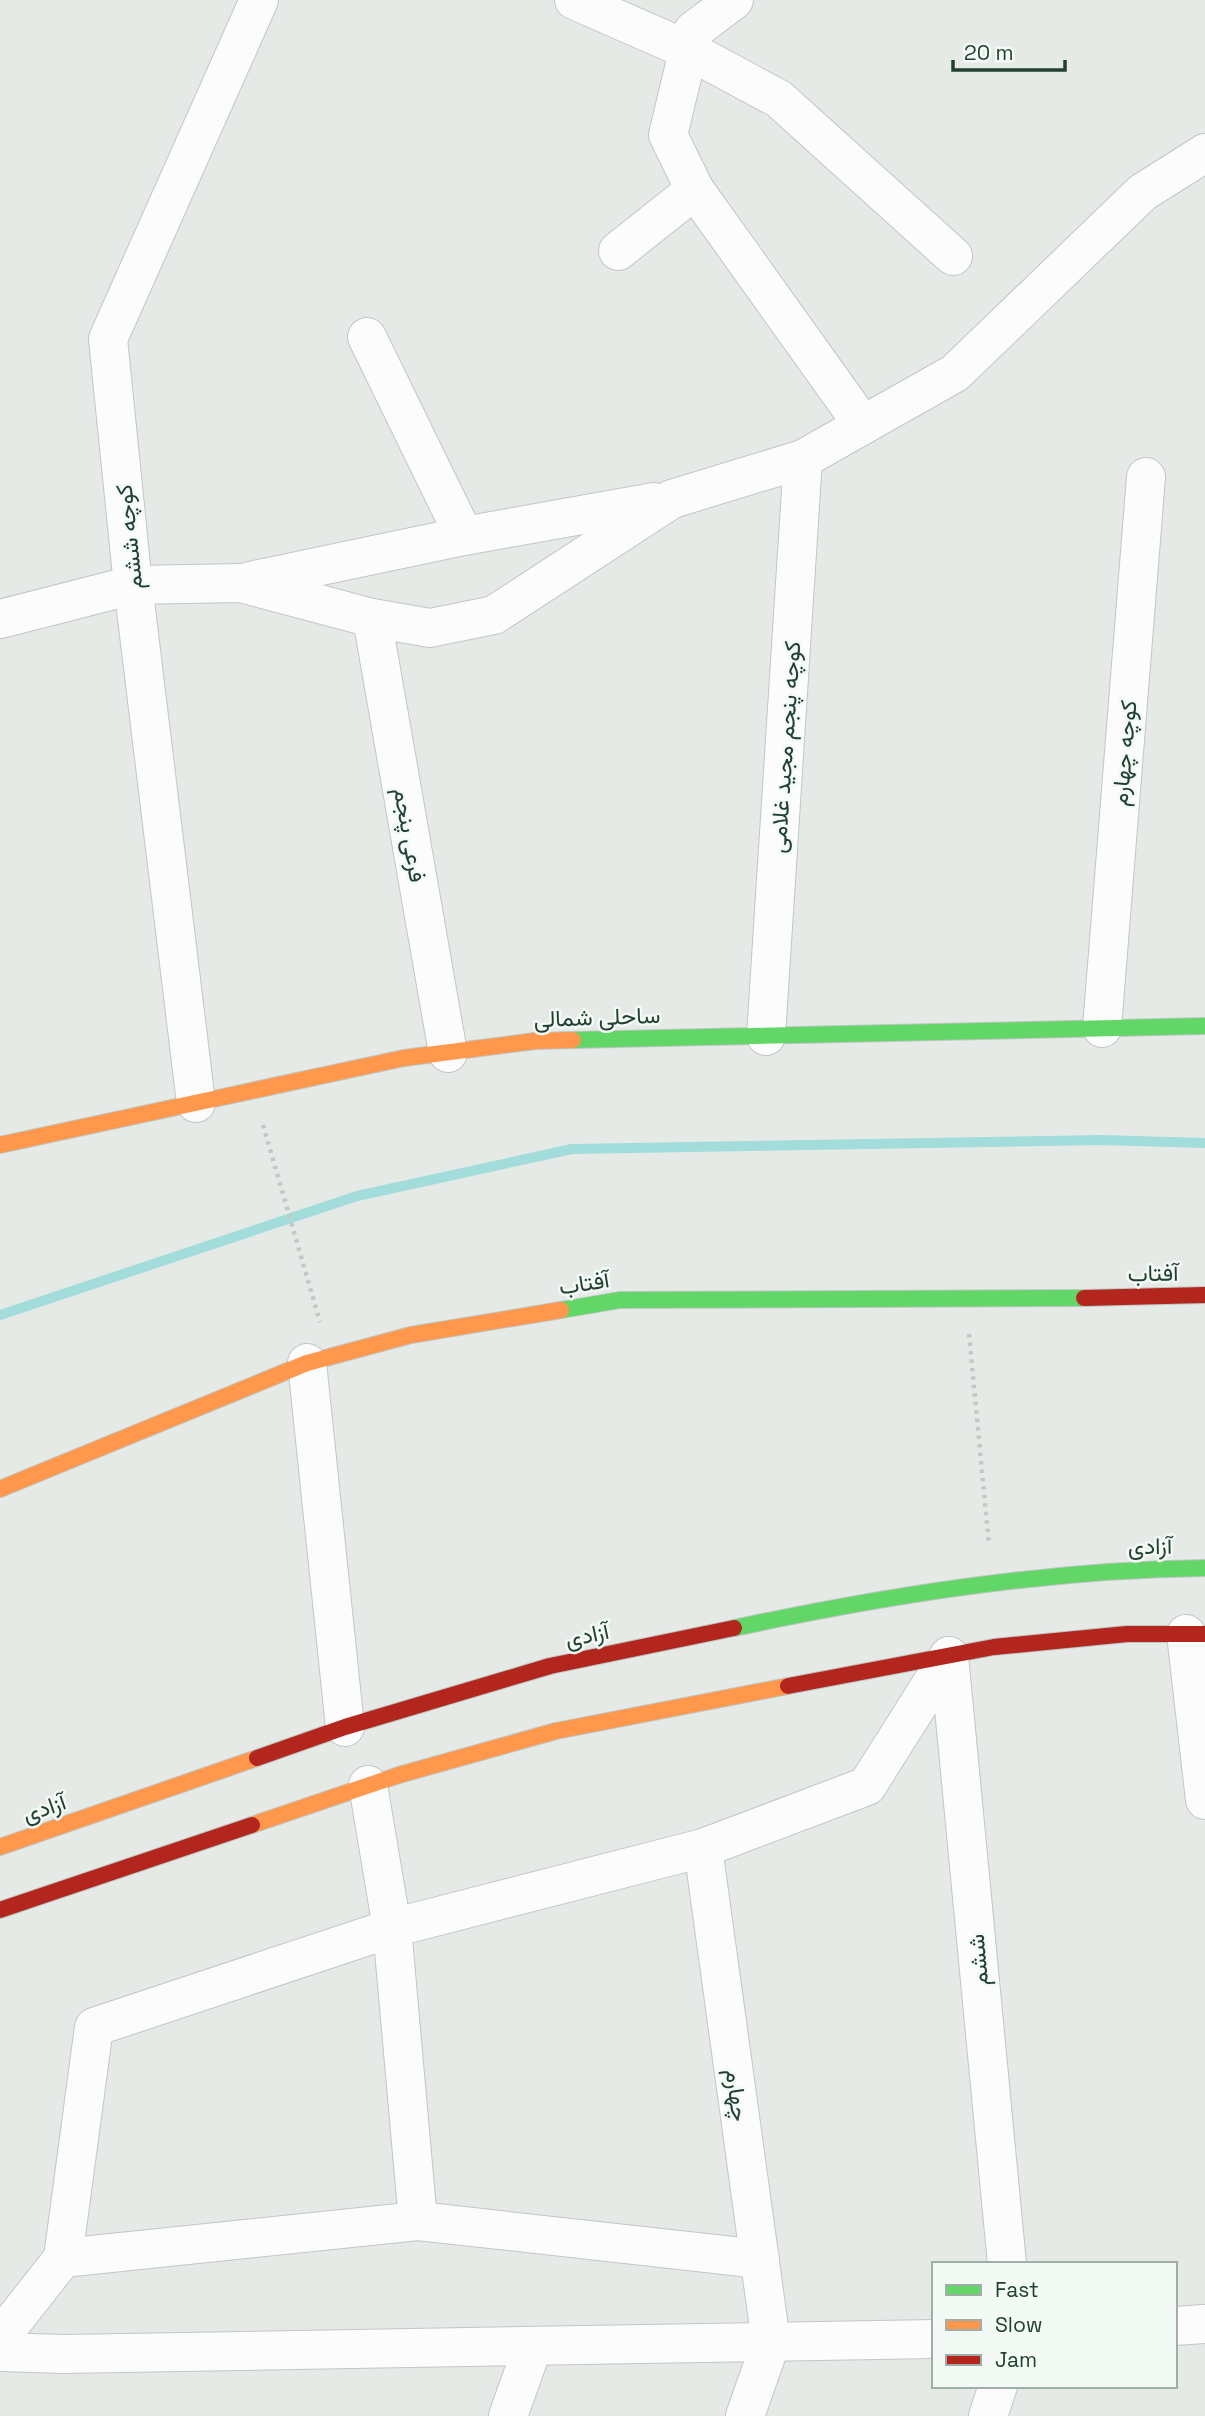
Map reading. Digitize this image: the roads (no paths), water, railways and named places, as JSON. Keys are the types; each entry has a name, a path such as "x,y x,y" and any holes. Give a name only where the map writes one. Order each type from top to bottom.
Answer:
{"main road":[{"name":"ساحلی شمالی","path":"0,1145 404,1058 536,1041 1205,1026"},
{"name":"آفتاب","path":"0,1489 318,1360 411,1335 620,1300 1205,1295"},
{"name":"آزادی","path":"0,1847 345,1727 550,1666 780,1618 993,1583 1128,1569 1205,1568"},
{"path":"0,1910 368,1785 556,1731 994,1647 1127,1634 1196,1634"}],"street":[{"name":"کوچه ششم","path":"196,1103 133,585 108,338 259,0"},
{"path":"574,0 688,50 779,99 953,256"},
{"path":"734,0 693,31 668,135 695,190 863,425"},
{"path":"0,619 133,585 241,583 464,536 672,499 803,459 955,373 1143,192 1205,153"},
{"path":"618,251 695,190"},
{"path":"367,337 464,536"},
{"name":"کوچه پنجم مجید غلامی","path":"766,1036 803,459"},
{"name":"کوچه چهارم","path":"1102,1028 1146,477"},
{"path":"241,583 372,618 430,628 494,615 672,499"},
{"name":"فرعی پنجم","path":"372,618 448,1053"},
{"path":"318,1360 345,1727"},
{"path":"1196,1634 1205,1800"},
{"path":"0,2337 63,2258 94,2026 392,1928 703,1848 867,1786 949,1656"},
{"name":"ششم","path":"949,1656 1007,2262"},
{"path":"368,1785 392,1928 418,2221"},
{"name":"چهارم","path":"703,1848 771,2342"},
{"path":"63,2258 418,2221 760,2259"},
{"path":"1177,2326 1205,2324"},
{"path":"0,2351 64,2354 932,2339"},
{"path":"745,2416 771,2342"},
{"path":"508,2416 533,2346"},
{"path":"988,2416 997,2388"}],"waterway":[{"path":"0,1315 357,1196 572,1149 1101,1140 1205,1143"}]}
